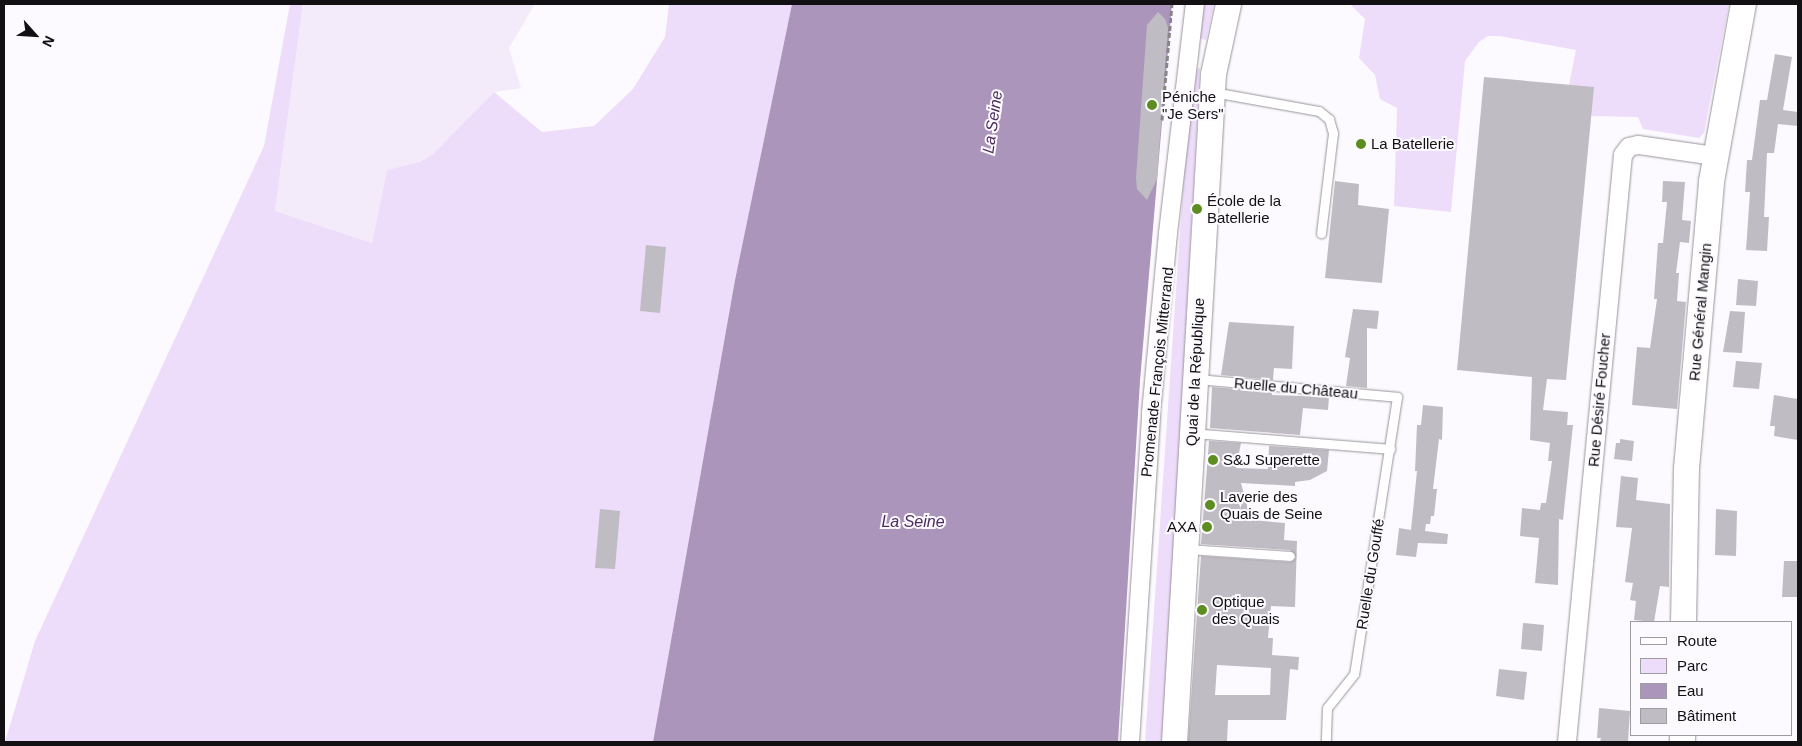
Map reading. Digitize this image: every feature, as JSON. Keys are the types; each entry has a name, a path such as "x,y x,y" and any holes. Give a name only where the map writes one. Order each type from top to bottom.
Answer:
{"main road":[{"name":"Quai de la République","path":"1174,742 1212,92 1228,4"},
{"name":"Rue Général Mangin","path":"1683,621 1686,468 1714,156 1743,4"}],"street":[{"name":"Promenade François Mitterrand","path":"1130,742 1152,413 1168,233 1195,4"},
{"name":"Rue Désiré Foucher","path":"1567,742 1622,155 1629,147 1638,145 1714,156"}],"lane":[{"path":"1212,92 1319,111 1329,119 1333,133 1321,233"},
{"name":"Ruelle du Château","path":"1195,379 1397,397"},
{"name":"Ruelle du Gouffé","path":"1326,742 1327,708 1354,674 1397,397"},
{"path":"1192,432 1390,449"},
{"path":"1185,549 1290,556"}],"shaded area":[{"path":"303,4 535,4 509,48 521,88 494,92 433,154 420,162 387,170 372,243 275,211"}],"green space":[{"path":"290,4 303,4 275,211 372,243 387,170 420,162 433,154 494,92 542,132 594,126 633,89 665,37 669,4 792,4 735,280 653,742 5,742 35,641 264,146"},
{"path":"1204,4 1214,4 1206,40 1197,38"},
{"path":"1350,4 1729,4 1704,133 1699,138 1643,129 1638,117 1591,116 1569,85 1576,50 1500,36 1488,36 1479,42 1465,61 1451,212 1394,206 1397,108 1380,99 1375,75 1359,58 1365,19"},
{"path":"1200,68 1163,742 1145,742 1191,72"}],"water":[{"name":"La Seine","path":"792,4 1172,4 1140,381 1118,742 653,742 735,280"}],"building":[{"name":"Péniche \"Je Sers\"","path":"1158,12 1165,19 1168,28 1157,179 1147,200 1137,189 1136,178 1147,25"},
{"path":"1775,54 1792,57 1783,110 1798,112 1798,126 1778,124 1774,153 1767,153 1764,217 1769,217 1767,251 1746,250 1750,192 1745,192 1747,160 1752,160 1760,100 1767,100"},
{"path":"1484,77 1594,87 1566,380 1547,379 1543,410 1568,412 1567,425 1573,425 1563,520 1559,519 1558,585 1535,583 1539,538 1520,536 1522,508 1540,510 1541,503 1546,503 1552,461 1548,461 1550,443 1530,440 1532,377 1457,370"},
{"path":"1335,181 1359,184 1358,205 1389,209 1382,283 1325,278"},
{"path":"1663,181 1685,182 1682,220 1691,221 1689,243 1680,242 1676,273 1679,273 1677,301 1686,302 1677,409 1632,405 1637,347 1650,348 1657,299 1654,299 1658,243 1663,243 1667,202 1662,202"},
{"path":"646,245 666,247 660,313 640,311"},
{"path":"1738,279 1758,281 1756,306 1736,305"},
{"path":"1353,309 1379,311 1377,329 1367,328 1367,388 1346,386 1350,358 1345,357"},
{"path":"1730,311 1745,312 1742,353 1723,352"},
{"path":"1229,322 1294,326 1292,369 1274,368 1273,380 1221,375"},
{"path":"1736,361 1762,363 1759,389 1733,387"},
{"path":"1212,387 1272,392 1272,395 1329,397 1328,410 1303,408 1300,435 1210,428"},
{"path":"1774,395 1798,399 1798,440 1774,436 1775,426 1770,426"},
{"path":"1423,405 1443,407 1442,440 1439,439 1433,489 1437,489 1434,516 1431,516 1430,524 1426,524 1425,531 1448,534 1447,544 1418,543 1416,557 1396,555 1399,528 1411,530 1417,471 1415,471 1417,425 1421,425"},
{"path":"1620,439 1634,441 1632,461 1614,459 1616,443 1620,443"},
{"path":"1209,441 1241,443 1236,468 1268,469 1269,446 1329,450 1327,471 1310,480 1295,482 1295,486 1241,483 1251,520 1285,523 1284,540 1297,541 1295,607 1271,606 1268,638 1273,638 1272,655 1299,657 1298,670 1290,669 1286,720 1228,720 1227,742 1188,742 1201,556 1290,562 1296,557 1290,550 1201,544","holes":["1217,665 1271,668 1270,695 1215,695"]},
{"path":"1621,476 1638,478 1636,500 1670,504 1669,587 1660,586 1654,621 1634,620 1636,601 1630,600 1633,583 1625,582 1632,528 1616,527"},
{"path":"600,509 620,511 615,569 595,568"},
{"path":"1716,509 1737,511 1736,556 1715,555"},
{"path":"1784,561 1798,561 1798,597 1782,597"},
{"path":"1523,623 1544,625 1542,651 1521,649"},
{"path":"1499,669 1527,672 1524,700 1496,696"},
{"path":"1599,708 1630,711 1628,742 1600,742 1601,738 1597,738"}],"place":[{"name":"Péniche \"Je Sers\"","path":"1152,105"},
{"name":"La Batellerie","path":"1361,144"},
{"name":"École de la Batellerie","path":"1197,209"},
{"name":"S&J Superette","path":"1213,460"},
{"name":"Laverie des Quais de Seine","path":"1210,505"},
{"name":"AXA","path":"1207,527"},
{"name":"Optique des Quais","path":"1202,610"}]}
